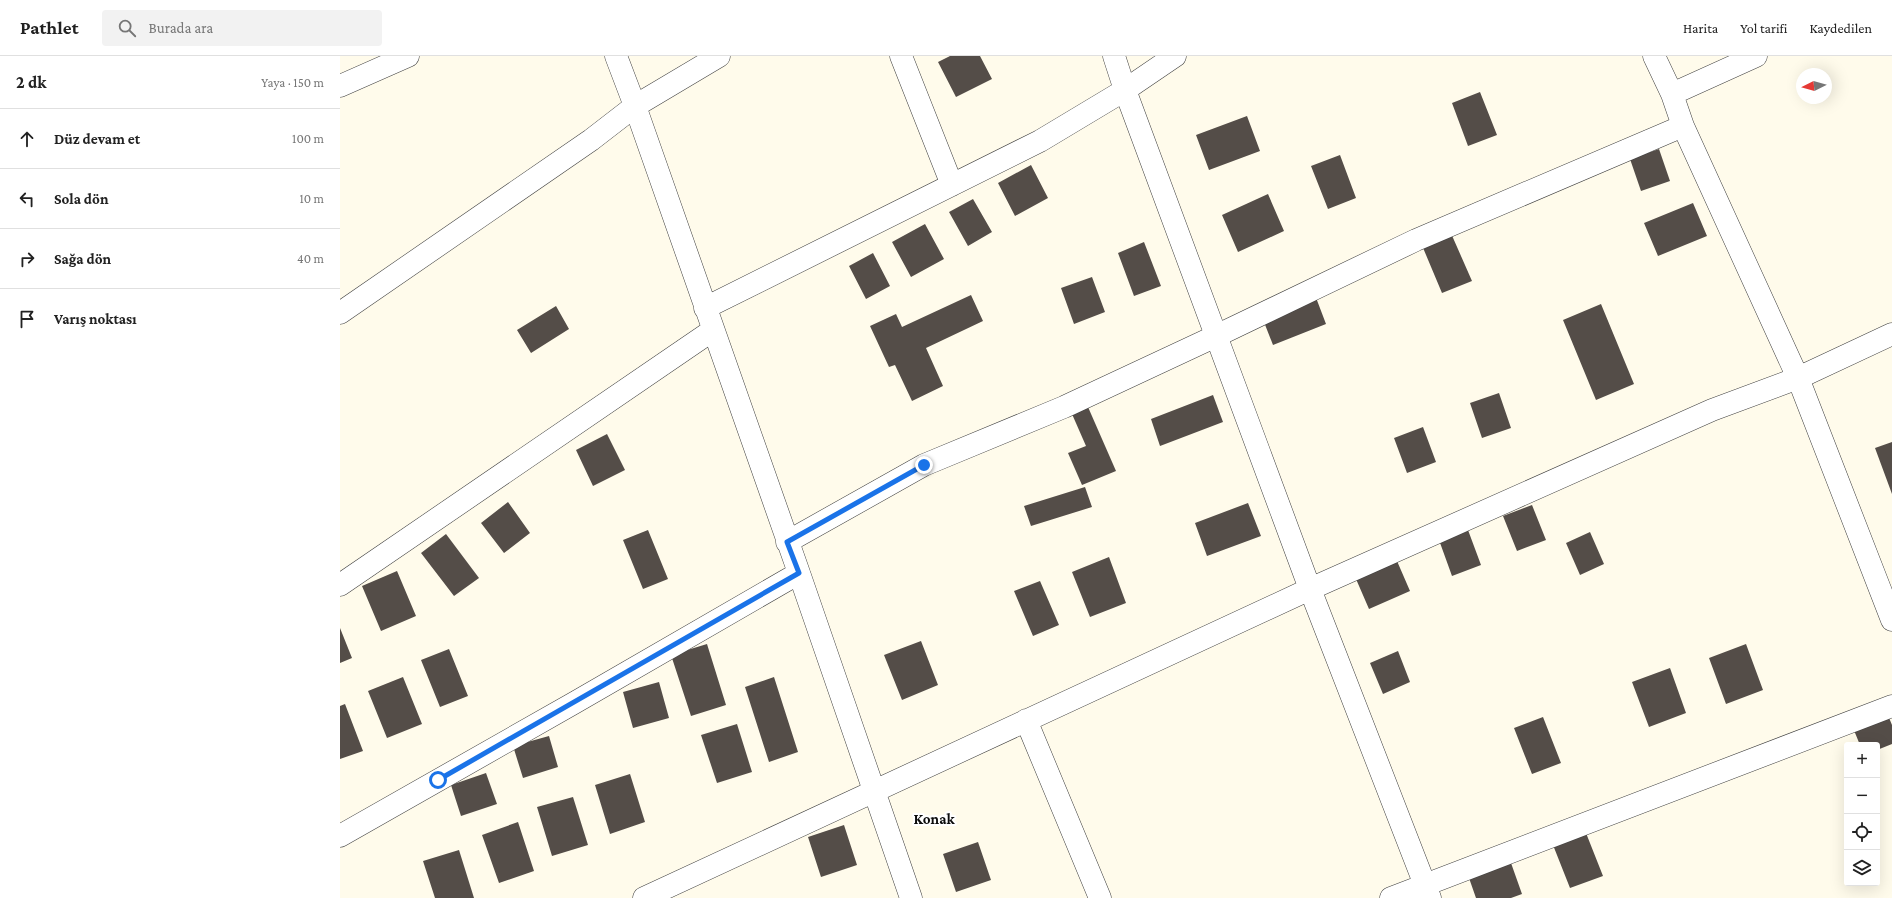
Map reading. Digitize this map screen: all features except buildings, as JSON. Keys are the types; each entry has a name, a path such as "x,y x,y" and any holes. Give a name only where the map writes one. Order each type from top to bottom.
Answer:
{"street":[{"path":"340,86 408,56"},
{"path":"616,56 635,106 799,573 911,898"},
{"path":"340,313 591,140 635,106 719,56"},
{"path":"901,56 952,185"},
{"path":"1114,56 1125,90 1310,590 1428,892"},
{"path":"705,308 1040,141 1125,90 1175,56"},
{"path":"1654,56 1672,94 1683,126 1798,378 1892,620"},
{"path":"1672,94 1756,56"},
{"path":"787,542 924,465 1064,407 1416,240 1683,126"},
{"path":"340,585 713,330"},
{"path":"644,898 1026,720 1310,590 1712,410 1798,378 1892,334"},
{"path":"340,836 574,704 799,573"},
{"path":"1391,898 1428,892 1892,706"},
{"path":"1026,720 1100,898"}],"district":[{"name":"Konak","path":"934,819"}],"route":[{"path":"438,780 574,704 799,573 787,542 924,465"}]}
